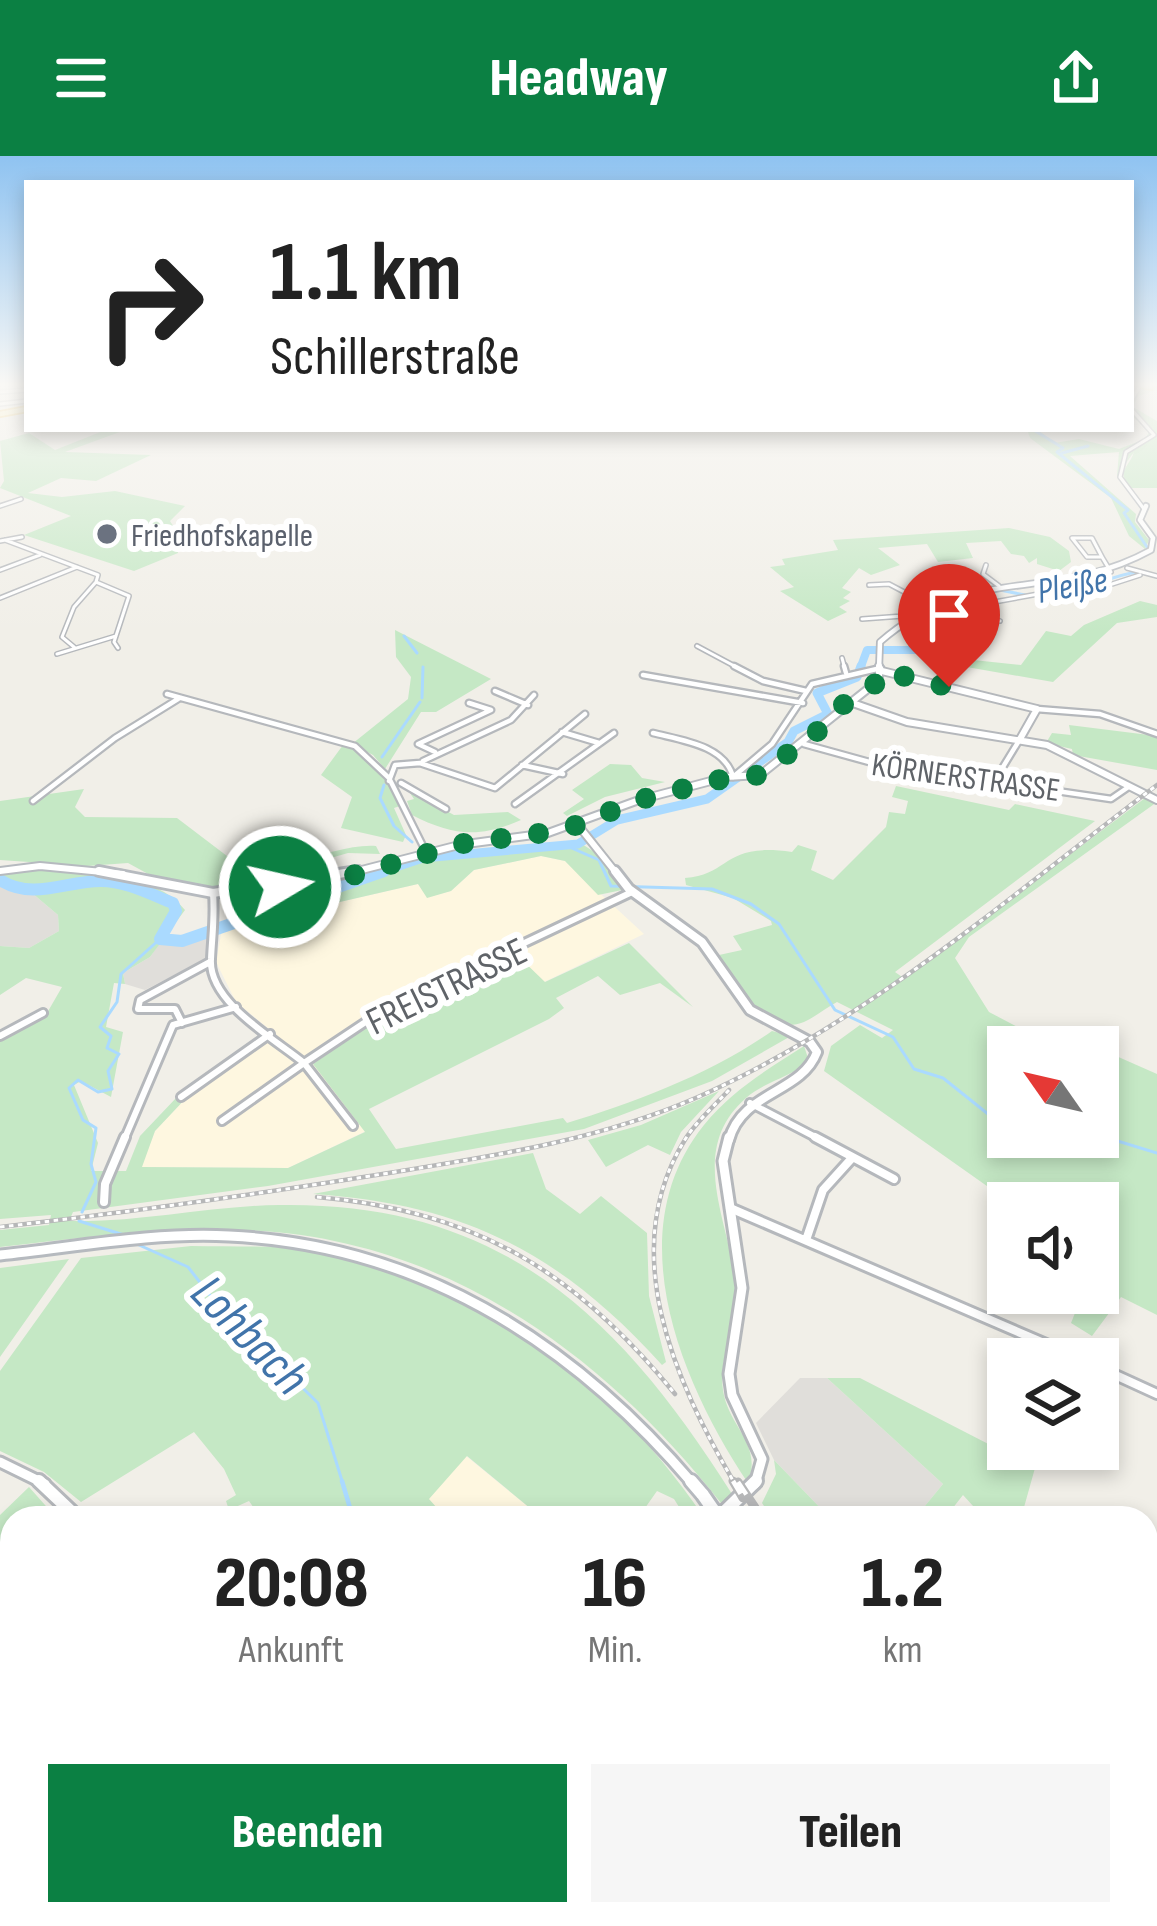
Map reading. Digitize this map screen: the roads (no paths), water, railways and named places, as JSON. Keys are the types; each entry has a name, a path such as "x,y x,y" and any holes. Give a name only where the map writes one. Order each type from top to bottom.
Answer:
{"main road":[{"path":"1122,467 1120,477 1146,507"},
{"path":"1146,507 1157,505"},
{"path":"3,868 116,872 213,893 321,881 426,852 581,828 621,806 770,770 847,700 875,684 884,670 880,648 884,637 906,618 940,602 954,605 975,586 1062,585 1130,569 1154,545 1140,521 1146,507"},
{"path":"884,670 1037,710 1020,739"},
{"path":"847,700 907,722 1047,745 1157,800"},
{"path":"581,828 629,888 694,934 750,1010 810,1042 817,1052 812,1069 750,1103 726,1140 727,1207 742,1288 729,1374 732,1395 763,1459 755,1485 731,1506"},
{"path":"4,1255 229,1236 362,1255 422,1274 493,1306 609,1390 710,1506"},
{"path":"0,1462 45,1484 66,1506"}],"street":[{"path":"0,506 21,499"},
{"path":"2,540 22,537"},
{"path":"1104,556 1087,556 1072,538 1092,538 1104,556 1111,572"},
{"path":"2,540 98,575 74,602 66,621 62,637 74,647"},
{"path":"0,570 44,554"},
{"path":"986,565 983,574 1000,586"},
{"path":"0,598 76,567"},
{"path":"1130,569 1157,576"},
{"path":"1103,586 1140,574"},
{"path":"96,582 129,596 116,636 118,648"},
{"path":"862,619 906,618 908,594 890,584 869,585"},
{"path":"934,585 954,605 1000,620"},
{"path":"954,605 1044,597 1062,585"},
{"path":"944,624 954,605"},
{"path":"57,653 116,636"},
{"path":"697,646 763,681 806,691 863,668 884,670"},
{"path":"842,658 847,673"},
{"path":"643,675 689,691 743,691 803,703"},
{"path":"495,691 528,705"},
{"path":"653,733 712,751 731,767 735,777 767,750 803,703 806,691"},
{"path":"167,694 355,747 397,784 446,809"},
{"path":"420,763 456,741 490,736 534,695"},
{"path":"33,801 115,738 178,699"},
{"path":"435,752 418,743 442,729 475,724 491,710 469,703"},
{"path":"1037,710 1100,714 1157,734"},
{"path":"426,852 411,832 395,765 420,763 488,788 500,786 585,714"},
{"path":"562,732 600,743"},
{"path":"515,804 614,734"},
{"path":"995,780 1020,739"},
{"name":"KÖRNERSTRASSE","path":"804,743 904,773 995,780 1111,800 1127,788"},
{"path":"522,765 563,774"},
{"name":"FREISTRASSE","path":"222,1121 385,1009 629,888"},
{"path":"213,893 217,929 210,962 216,983 236,1007 304,1063 353,1126"},
{"path":"182,1023 175,1009 138,1009 140,1000 210,962"},
{"path":"104,1202 105,1184 173,1025 236,1007"},
{"path":"0,1036 44,1013"},
{"path":"181,1097 270,1034"},
{"path":"750,1103 894,1178"},
{"path":"806,1240 823,1190 852,1158"},
{"path":"727,1207 1032,1338"},
{"path":"1119,1377 1157,1394"}],"waterway":[{"path":"1075,467 1128,510 1124,513 1147,547"},
{"name":"Pleiße","path":"1035,594 1080,589 1137,572"},
{"name":"Pleiße","path":"920,650 956,647 933,633 936,616 968,593 990,588"},
{"name":"Pleiße","path":"1000,590 1025,595"},
{"path":"404,636 417,653"},
{"name":"Pleiße","path":"860,669 867,650 920,650"},
{"name":"Pleiße","path":"384,871 423,858 578,844 617,820 707,799 788,742 794,731 828,714 817,693 857,677 861,666"},
{"path":"422,698 423,667"},
{"path":"382,757 420,702"},
{"path":"384,785 380,798 394,826 412,842"},
{"path":"567,846 599,860 611,886 712,889 751,904 779,924 835,1010 893,1037 914,1069 943,1078 987,1113"},
{"name":"Pleiße","path":"0,880 25,889 101,881 129,886 173,903 176,911 160,939 182,941 384,871"},
{"name":"Pleiße","path":"375,874 384,871"},
{"name":"Lohbach","path":"82,1212 96,1182 91,1164 96,1128 83,1120 69,1088 78,1080 98,1092 112,1089 108,1071 119,1054 107,1048 111,1036 100,1027 117,1002 121,974 160,939"},
{"path":"1119,1141 1157,1153"},
{"name":"Lohbach","path":"79,1221 124,1235"},
{"name":"Lohbach","path":"139,1245 188,1267 216,1303 318,1403 343,1484"},
{"name":"Lohbach","path":"342,1481 349,1506"}],"railway":[{"path":"0,1227 467,1160 546,1145 661,1112 760,1067 879,995 1157,785"},
{"path":"729,1090 690,1132 665,1181 655,1225 654,1270 674,1359 735,1484"},
{"path":"317,1197 426,1216 518,1255 599,1313 675,1394"},
{"path":"733,1481 743,1498"},
{"path":"738,1482 754,1506"}],"place":[{"name":"Friedhofskapelle","path":"107,534"}]}
